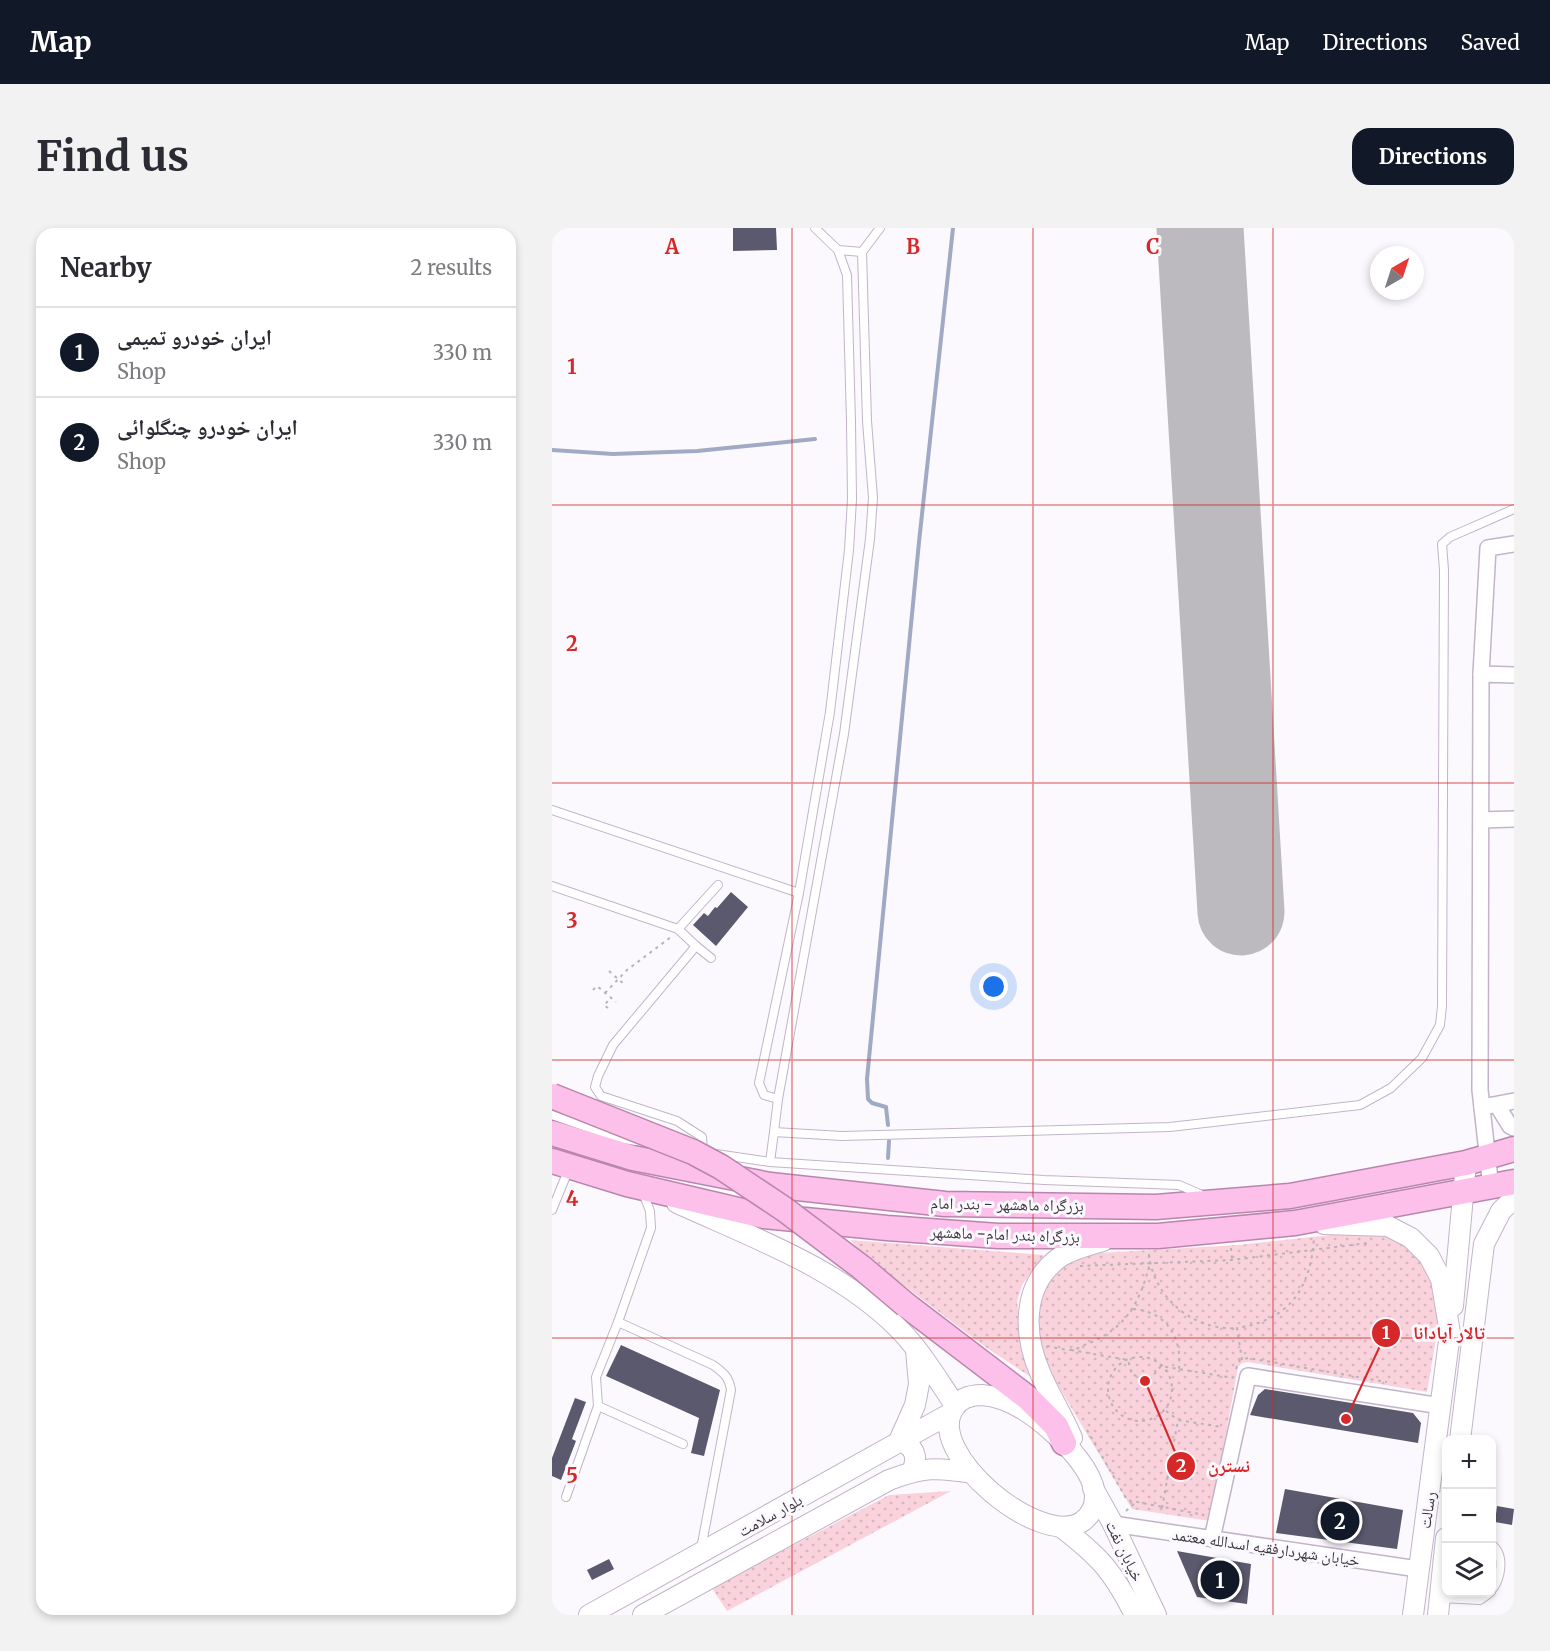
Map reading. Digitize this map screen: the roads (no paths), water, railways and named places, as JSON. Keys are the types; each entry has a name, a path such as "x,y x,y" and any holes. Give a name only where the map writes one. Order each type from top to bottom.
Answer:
{"highway":[{"path":"552,1096 693,1152 721,1167 784,1209 1028,1398 1056,1426 1064,1443"},
{"name":"بزرگراه ماهشهر - بندر امام","path":"552,1133 633,1158 770,1185 945,1204 1156,1207 1290,1196 1477,1160 1514,1149"},
{"name":"بزرگراه بندر امام- ماهشهر","path":"561,1164 641,1187 764,1216 998,1236 1149,1236 1305,1224 1514,1182"}],"main road":[{"name":"رسالت","path":"1413,1615 1450,1333 1463,1193 1477,1160"},
{"path":"641,1187 758,1238 809,1264 874,1307 902,1331 953,1409 948,1427 951,1440 960,1456 972,1473 994,1494 1018,1511 1043,1523 1061,1527 1074,1525 1088,1516 1094,1502 1093,1488"},
{"path":"1461,1435 1491,1188"},
{"path":"1484,1244 1501,1211 1514,1198"},
{"name":"رسالت","path":"1305,1224 1388,1226 1411,1238 1429,1256 1441,1279 1450,1333"},
{"name":"خیابان نفت","path":"1124,1235 1085,1246 1062,1256 1048,1268 1036,1285 1029,1306 1028,1326 1031,1346 1041,1375 1064,1420 1093,1488 1113,1524 1156,1615"},
{"path":"912,1471 916,1462 915,1454 909,1445 899,1442 915,1405 919,1384 916,1350"},
{"name":"بلوار سلامت","path":"589,1615 899,1442 953,1409 961,1400 975,1395 1000,1399 1031,1414 1064,1443 1083,1465"},
{"name":"بلوار سلامت","path":"643,1615 889,1480 912,1471 949,1469 972,1473"},
{"name":"خیابان نفت","path":"1061,1527 1095,1554 1109,1569 1135,1615"},
{"name":"رسالت","path":"1439,1606 1445,1543"}],"street":[{"path":"1514,544 1488,548 1481,674 1480,1090 1489,1106 1514,1128"},
{"path":"1481,674 1514,675"},
{"path":"1481,820 1514,819"},
{"path":"1489,1106 1514,1101"},
{"path":"1489,1106 1477,1160 1491,1188"},
{"path":"1212,1539 1248,1376 1441,1406"},
{"name":"خیابان شهردارفقیه اسدالله معتمد","path":"1113,1524 1418,1569"}],"lane":[{"path":"774,1098 762,1092 759,1083 799,893 830,712 849,550 852,499 847,275 838,250 815,228"},
{"path":"770,1162 774,1132 774,1098 844,734 870,539 873,498 867,421 862,252 880,228"},
{"path":"838,250 862,252"},
{"path":"774,1132 842,1136 1170,1127 1360,1105 1391,1088 1422,1058 1440,1025 1442,1006 1444,570 1442,544 1450,537 1514,509"},
{"path":"552,810 799,893"},
{"path":"678,930 718,885"},
{"path":"552,886 678,930 711,958"},
{"path":"696,946 613,1045 595,1087 601,1096 677,1121 702,1137 703,1151"},
{"path":"552,1115 618,1138 770,1162 1044,1180 1179,1185 1216,1202"},
{"path":"552,1210 561,1164"},
{"path":"566,1497 598,1406 596,1377 651,1228 650,1211 641,1187"},
{"path":"618,1322 713,1365 725,1373 730,1382 731,1390 700,1553"},
{"path":"598,1406 683,1444"},
{"path":"1496,1548 1501,1559 1496,1586"},
{"path":"1439,1606 1480,1600 1484,1597"}],"waterway":[{"path":"888,1125 886,1107 872,1103 868,1099 867,1079 919,542 953,228"},
{"path":"552,450 613,454 697,451 815,439"},
{"path":"888,1158 889,1141"}],"place":[{"name":"نسترن","path":"1145,1381"},
{"name":"تالار آپادانا","path":"1346,1419"},
{"name":"ایران خودرو چنگلوائی","path":"1340,1521"},
{"name":"ایران خودرو تمیمی","path":"1220,1580"}]}
